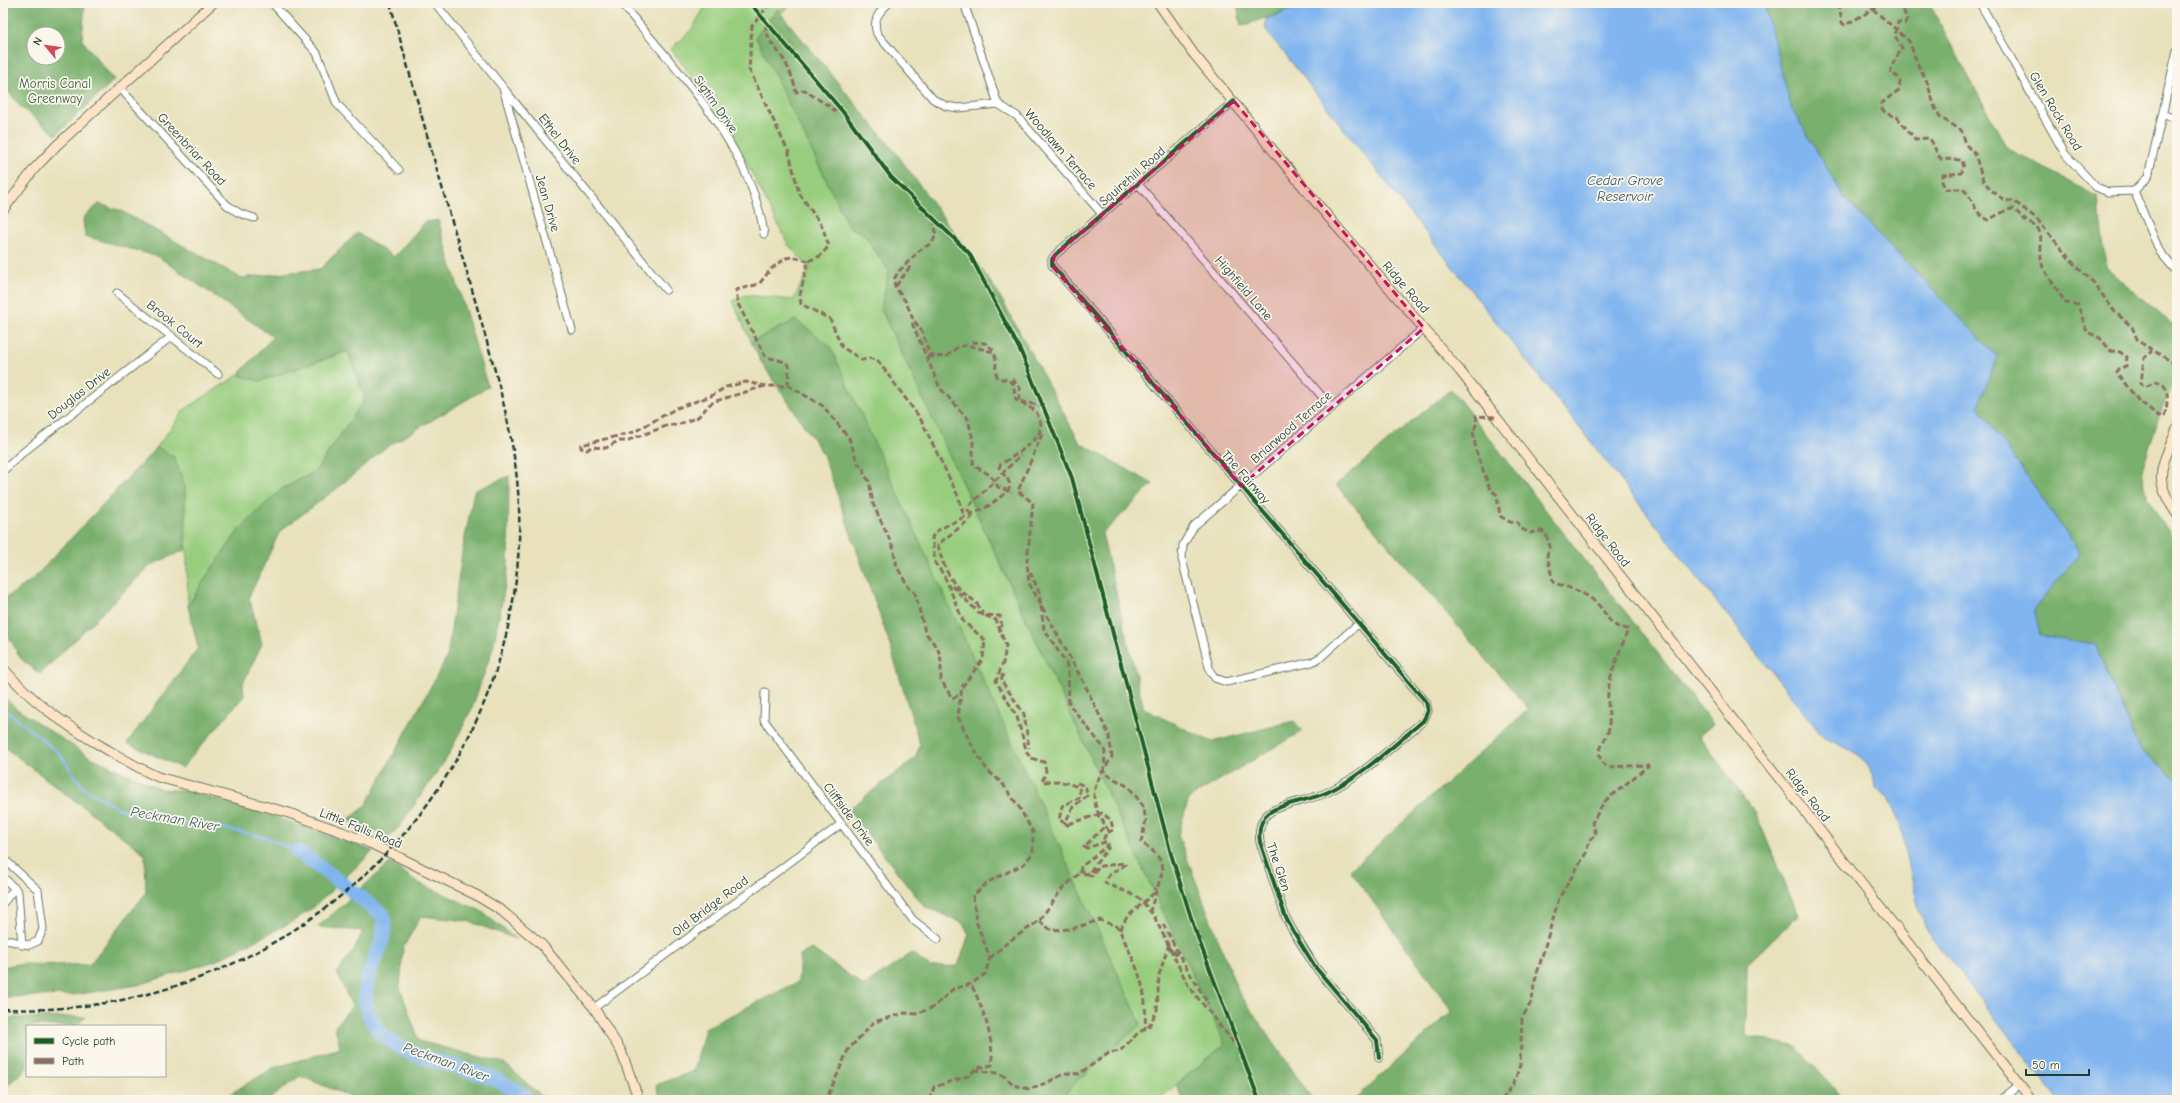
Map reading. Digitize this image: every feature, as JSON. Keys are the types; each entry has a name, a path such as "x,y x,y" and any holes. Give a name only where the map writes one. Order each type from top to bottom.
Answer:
{"main road":[{"path":"3,210 35,168 57,144 212,3"},
{"name":"Ridge Road","path":"1158,3 1181,38 1314,200 1460,371 2031,1100"},
{"path":"2177,429 2161,468 2162,488 2166,499 2177,514"},
{"name":"Little Falls Road","path":"3,668 16,683 52,715 140,769 158,777 286,812 342,832 376,846 476,895 514,921 538,941 594,1008 621,1051 639,1100"}],"street":[{"path":"272,3 317,53 337,104 399,170"},
{"name":"Ethel Drive","path":"435,3 502,84 666,290"},
{"name":"Sigtim Drive","path":"622,3 700,98 728,141 746,174 762,213 764,234"},
{"path":"889,3 877,17 875,25 877,34 927,94 939,103 958,108 998,104 964,3"},
{"name":"Glen Rock Road","path":"1980,3 2065,154 2096,187 2108,192 2134,191"},
{"path":"2177,50 2164,114 2148,176 2134,191 2160,252 2177,272"},
{"name":"Jean Drive","path":"502,84 572,330"},
{"name":"Greenbriar Road","path":"119,87 227,205 239,213 254,218"},
{"name":"Squirehill Road","path":"1054,270 1052,262 1054,256 1234,101"},
{"name":"Woodlawn Terrace","path":"998,104 1017,116 1102,214"},
{"path":"2164,114 2177,119"},
{"name":"Highfield Lane","path":"1138,184 1332,408"},
{"name":"The Fairway","path":"1054,270 1423,698"},
{"name":"Brook Court","path":"117,293 218,374"},
{"name":"Briarwood Terrace","path":"1359,623 1321,657 1305,664 1226,682 1215,678 1209,667 1184,566 1183,545 1194,526 1424,328"},
{"name":"Douglas Drive","path":"3,470 21,454 172,336"},
{"name":"Cliffside Drive","path":"765,692 764,720 913,920 938,939"},
{"name":"The Glen","path":"1379,1058 1378,1040 1316,968 1286,918 1263,849 1259,831 1263,820 1270,812 1327,793 1346,782 1371,764 1425,718 1428,706 1423,698"},
{"name":"Old Bridge Road","path":"594,1008 841,824"},
{"path":"3,858 35,885 40,895 43,929 41,935 34,944 22,944 3,939"},
{"path":"3,878 15,888 20,902 22,944"},
{"path":"3,903 15,888"},
{"path":"2001,1100 2019,1085"}],"highlighted area":[{"path":"1234,101 1424,328 1241,486 1053,267 1054,256"}],"green space":[{"name":"Morris Canal Greenway","path":"9,3 85,3 82,40 114,80 56,135 21,107 3,85 3,32 6,28"},
{"path":"707,3 793,3 781,13 778,9 849,227 863,233 889,271 881,309 1225,1044 1158,1100 1060,1100 1078,1080 796,320 751,342 733,301 746,295 793,300 810,268 789,246 743,156 685,67 671,49 692,29"},
{"path":"1237,3 1305,3 1302,6 1241,26"},
{"path":"1764,3 1929,3 2007,148 2098,197 2106,267 2177,329 2177,373 2159,416 2142,471 2148,499 2177,545 2177,780 2140,750 2095,644 2040,635 2034,609 2080,553 1978,406 1997,356 1845,199 1791,107"},
{"path":"777,9 896,153 997,291 1080,443 1153,484 1102,534 1144,709 1212,742 1294,721 1302,731 1189,798 1178,835 1238,991 1313,1100 1183,1100 1176,1085 1225,1044 881,309 889,271 863,233 849,227 756,37"},
{"path":"99,204 121,211 241,278 320,269 357,233 394,257 425,222 438,220 488,387 385,448 335,490 280,531 249,597 262,644 243,683 244,696 182,768 127,743 198,648 188,606 210,571 239,530 280,490 316,471 365,398 348,351 260,381 238,375 273,337 159,257 85,236 83,218"},
{"path":"796,320 830,346 1141,1024 1078,1080 1060,1100 661,1100 656,1085 694,1071 705,1028 798,982 800,955 812,949 864,986 912,953 930,967 958,966 969,934 962,923 924,906 848,810 915,758 920,745 888,639 823,454 760,360 751,342"},
{"path":"348,351 365,399 316,471 280,490 210,571 188,606 185,486 157,447 184,410 238,375 260,381"},
{"path":"1451,389 1713,724 1699,736 1756,814 1798,915 1747,964 1746,1036 1796,1047 1845,1100 1354,1100 1452,1011 1350,870 1529,709 1336,485"},
{"path":"157,447 174,457 185,486 185,550 151,565 40,674 21,659 3,626 3,600 32,580"},
{"path":"509,476 508,570 493,648 472,708 448,756 399,827 389,837 348,820 365,807 447,657 462,553 474,491"},
{"path":"3,696 17,709 88,756 161,789 186,791 261,812 373,851 314,907 292,922 215,961 138,985 73,995 3,997 3,967 18,964 89,965 146,893 145,854 3,746"},
{"path":"390,863 419,883 481,911 516,939 468,921 421,916 403,948 400,988 419,1041 504,1063 546,1100 359,1100 300,1076 268,1100 220,1100 273,1068 340,1048 335,1027 352,1006 337,973 354,950 363,931 318,927"},
{"path":"86,1017 77,1025 26,1025 26,1069 3,1089 3,1018"}],"water":[{"name":"Cedar Grove Reservoir","path":"1305,3 1764,3 1791,107 1845,199 1997,356 1978,406 2080,553 2034,609 2040,635 2095,644 2140,750 2177,780 2177,1100 2058,1100 1925,927 1916,897 1900,824 1888,797 1875,788 1873,777 1864,761 1850,750 1824,738 1266,30 1266,19 1302,6"}],"waterway":[{"name":"Peckman River","path":"3,708 59,753 83,787 116,807 143,817 212,826 264,837 297,851"},
{"name":"Peckman River","path":"297,851 347,887"},
{"name":"Peckman River","path":"353,892 383,915 384,919 382,939 369,974 366,993 366,1003 375,1025 390,1041 411,1052 486,1076 509,1086 527,1100"}],"railway":[{"path":"3,1009 106,1003 204,976 292,931 370,870 434,795 482,708 511,611 519,507 517,479 508,423 494,368 390,3"}],"marked path":[{"path":"770,3 752,26 749,69 789,153 799,193 822,226 829,246 820,256 808,261 800,295 801,304 830,319 842,347 862,360 869,358 878,361 920,418 959,498 964,517 938,530 932,537 935,563 944,575 963,621 985,640 983,659 962,687 958,717 970,742 987,770 1002,783 1019,807 1033,832 1033,853 1024,864 988,882 973,896 976,921 990,958 985,974 971,984 953,989 934,1007 916,1014 905,1013 874,1022 848,1050 826,1100"},
{"path":"1839,3 1842,23 1845,25 1872,10 1878,3"},
{"path":"1866,3 1909,41 1918,65 1927,82 1935,108 1941,118 1961,130 1967,146 1975,154 1983,180 1990,189 2004,200 2015,202 2036,218 2074,264 2093,282 2115,312 2132,327 2138,341 2177,365"},
{"path":"1898,3 1903,9 1907,19 1905,23 1898,22 1895,36 1902,48 1891,67 1891,74 1897,76 1900,82 1899,90 1881,104 1882,109 1887,114 1897,117 1915,139 1929,138 1941,159 1962,160 1964,168 1961,173 1943,175 1942,182 1946,189 1963,189 1970,197 1980,214 1988,220 2007,210 2014,209 2027,222 2037,227 2040,237 2042,264 2060,295 2066,303 2078,305 2087,332 2100,338 2111,351 2120,352 2127,357 2126,366 2118,369 2116,372 2138,400 2159,416 2164,416 2167,401 2167,392 2165,387 2156,382 2145,387 2141,384 2144,358 2152,351"},
{"path":"766,24 770,41 787,65 792,76 796,92 805,90 836,112"},
{"path":"934,219 936,235 932,243 920,250 899,271 894,279 895,287 906,302 913,319 923,333 929,354 936,356"},
{"path":"788,386 789,366 781,361 765,356 738,304 736,290 759,284 771,269 786,258 793,257 808,261"},
{"path":"896,286 912,264"},
{"path":"912,323 940,388 968,419 973,440 973,463 976,467 990,475 998,487 1012,492"},
{"path":"972,342 985,343 995,351"},
{"path":"928,357 947,356 958,347 967,345 993,352 996,359 996,375 998,378 1008,380 1013,384 1016,400 1036,411 1041,424 1039,435 1020,452 1001,464 999,467 1009,481 1010,484 1008,491 987,507 960,519"},
{"path":"1012,379 1020,388 1019,401 1043,406"},
{"path":"765,386 716,401 710,404 698,417 677,425 669,425 626,441 618,441 606,448 591,447 587,450 581,448 581,445 634,432 677,408 711,396 726,387 746,382 765,386 789,386 823,406 849,438 858,464 863,467 864,474 869,481 873,504 893,547 897,567 909,588 915,593 925,632 938,649 941,660 941,680 952,698 960,695"},
{"path":"1495,417 1476,416 1477,422 1473,432 1476,451 1490,489 1497,495 1500,516 1510,522 1518,523 1520,528 1530,533 1542,531 1546,534 1550,546 1547,555 1553,582 1579,591 1598,604 1611,622 1621,628 1628,629 1613,669 1609,685 1609,727 1601,747 1600,757 1608,767 1649,765"},
{"path":"1042,434 1018,491 1033,503 1027,562 1029,583 1084,683 1109,735 1112,757 1100,776 1094,792 1094,800 1097,809 1108,830 1101,844"},
{"path":"1002,627 1000,616 983,615 976,603 955,585 946,569 938,545 973,516 968,510 970,505 1021,455"},
{"path":"1030,572 1039,592 1044,629 1066,663 1068,671 1069,704 1103,747 1105,752 1104,773 1129,787 1143,806 1146,820 1141,842 1158,856 1163,870 1150,911"},
{"path":"952,586 979,613 996,620 1006,646 1003,663 996,681 1017,717 1027,753 1031,758 1044,762 1046,771 1042,782 1059,781 1076,786 1080,790 1079,798 1062,806 1059,820 1068,824 1097,815 1103,820 1103,828 1084,847 1087,848 1105,842 1108,842 1108,845 1081,867 1080,872 1086,874 1101,866 1125,863 1125,865 1109,875 1105,883 1136,896 1154,916 1189,987 1235,1044"},
{"path":"1003,674 1001,680 1024,714 1029,748"},
{"path":"1502,1100 1514,1083 1520,1065 1522,1018 1532,1001 1534,984 1559,898 1586,853 1589,841 1596,834 1592,823 1604,802 1649,765"},
{"path":"1069,826 1065,823 1073,807 1088,795 1085,786 1075,782"},
{"path":"1097,815 1102,813 1111,820 1113,830 1107,833"},
{"path":"1098,868 1092,876 1088,874 1109,847"},
{"path":"990,958 1008,942 1039,921 1062,889 1083,870"},
{"path":"1120,930 1127,917 1154,893 1156,888"},
{"path":"1039,921 1051,930 1071,929 1100,920 1118,927 1143,987 1145,1000 1145,1029"},
{"path":"1163,924 1181,958"},
{"path":"974,1070 997,1073 1004,1076 1014,1085 1029,1089 1046,1083 1066,1073 1079,1074 1109,1053 1120,1051 1137,1034 1149,1026 1157,1010 1159,975 1168,947 1181,958 1208,1004"},
{"path":"929,1100 934,1087 968,1076 977,1068 992,1065 991,1043 987,1023 971,984"}],"cycle path":[{"path":"750,3 843,112 891,177 969,253 1021,352 1072,478 1171,854 1194,927 1259,1100"},
{"path":"1234,101 1056,254 1052,259 1052,265 1426,702 1428,711 1423,721 1366,769 1328,792 1282,806 1270,812 1262,821 1259,833 1260,842 1286,918 1316,968 1377,1040 1379,1058"}]}
